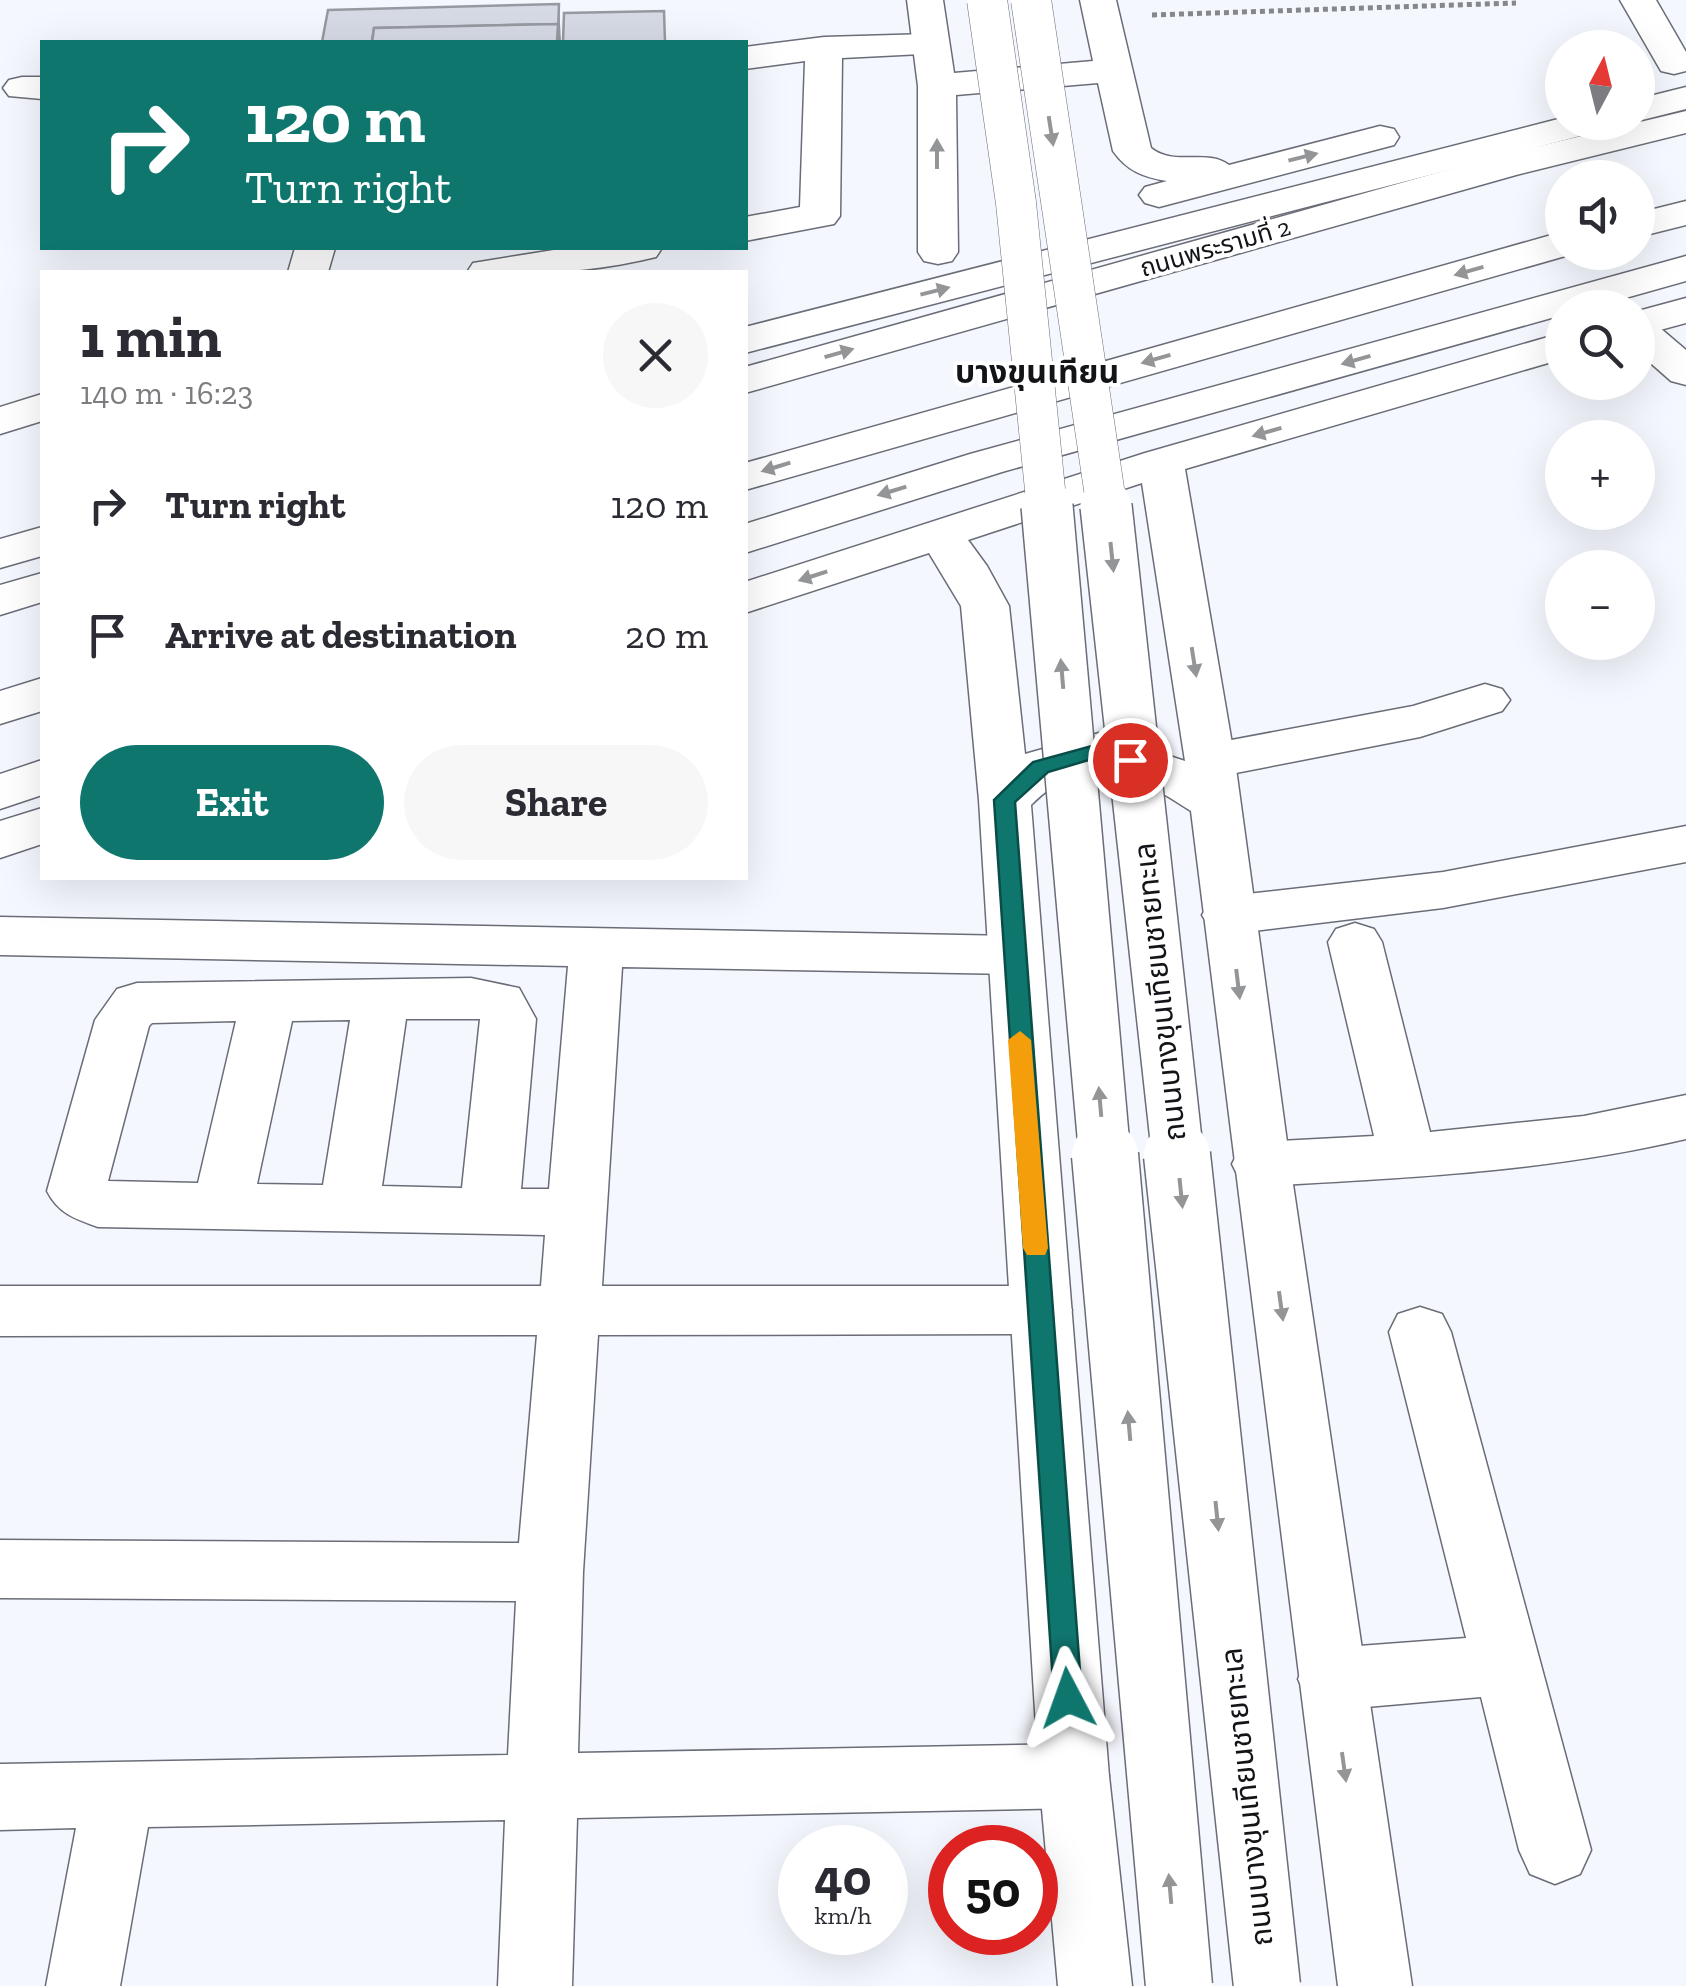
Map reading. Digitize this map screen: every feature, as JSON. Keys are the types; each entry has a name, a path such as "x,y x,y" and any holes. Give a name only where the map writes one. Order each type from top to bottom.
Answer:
{"main road":[{"path":"926,0 936,86 938,252"},
{"path":"987,0 1016,203 1048,518 1179,1986"},
{"name":"ถนนบางขุนเทียนชายทะเล","path":"1031,0 1110,530 1267,1986"},
{"path":"1638,0 1682,73"},
{"path":"1100,8 1127,132 1138,160 1172,170 1253,169"},
{"path":"748,58 824,48 929,45"},
{"path":"748,228 820,216 824,48"},
{"path":"936,86 1116,70"},
{"path":"1655,72 1682,73"},
{"path":"1655,96 1682,73"},
{"name":"ถนนพระรามที่ 2","path":"748,379 1504,166 1686,122"},
{"path":"754,326 938,252 1408,130"},
{"path":"754,326 1545,133"},
{"path":"1655,221 1686,213"},
{"path":"748,476 1545,249"},
{"path":"500,270 629,250"},
{"path":"748,538 986,463 1686,268"},
{"path":"1655,322 1686,310"},
{"path":"1655,344 1686,372"},
{"path":"748,597 1161,462 1545,351"},
{"path":"0,421 40,409"},
{"path":"1161,462 1212,782 1374,1986"},
{"path":"0,517 40,505"},
{"path":"939,536 964,566 985,606 1004,800 1074,1776 1094,1986"},
{"path":"0,554 40,542"},
{"path":"0,600 40,587"},
{"path":"0,708 40,695"},
{"path":"1004,800 1040,767 1099,750 1212,782 1485,700"},
{"path":"0,792 40,778"},
{"path":"0,840 40,827"},
{"path":"1229,916 1442,890 1686,844"},
{"path":"0,936 596,950 1013,954"},
{"path":"1355,942 1408,1154"},
{"path":"535,1986 550,1572 596,950"},
{"path":"348,1209 381,998"},
{"path":"488,1210 508,1019 499,1002 472,998 137,1003 123,1020 76,1191 98,1204 578,1213"},
{"path":"222,1207 269,1000"},
{"path":"1261,1164 1408,1154 1645,1128 1686,1118"},
{"path":"0,1311 1041,1310"},
{"path":"1420,1332 1555,1850"},
{"path":"0,1569 550,1572"},
{"path":"1332,1679 1507,1665"},
{"path":"0,1797 1074,1776"},
{"path":"84,1986 118,1795"}],"path":[{"path":"1100,8 1516,4"}],"building":[{"path":"559,4 558,32 558,24 374,28 372,40 322,40 328,10"},
{"path":"664,11 665,40 563,40 564,13"},
{"path":"558,24 557,40 372,40 374,28"}],"slow traffic":[{"path":"1020,1040 1036,1248"}],"district":[{"name":"บางขุนเทียน","path":"1037,372"}],"route":[{"path":"1068,1698 1004,800 1040,767 1099,750 1130,760"}]}
